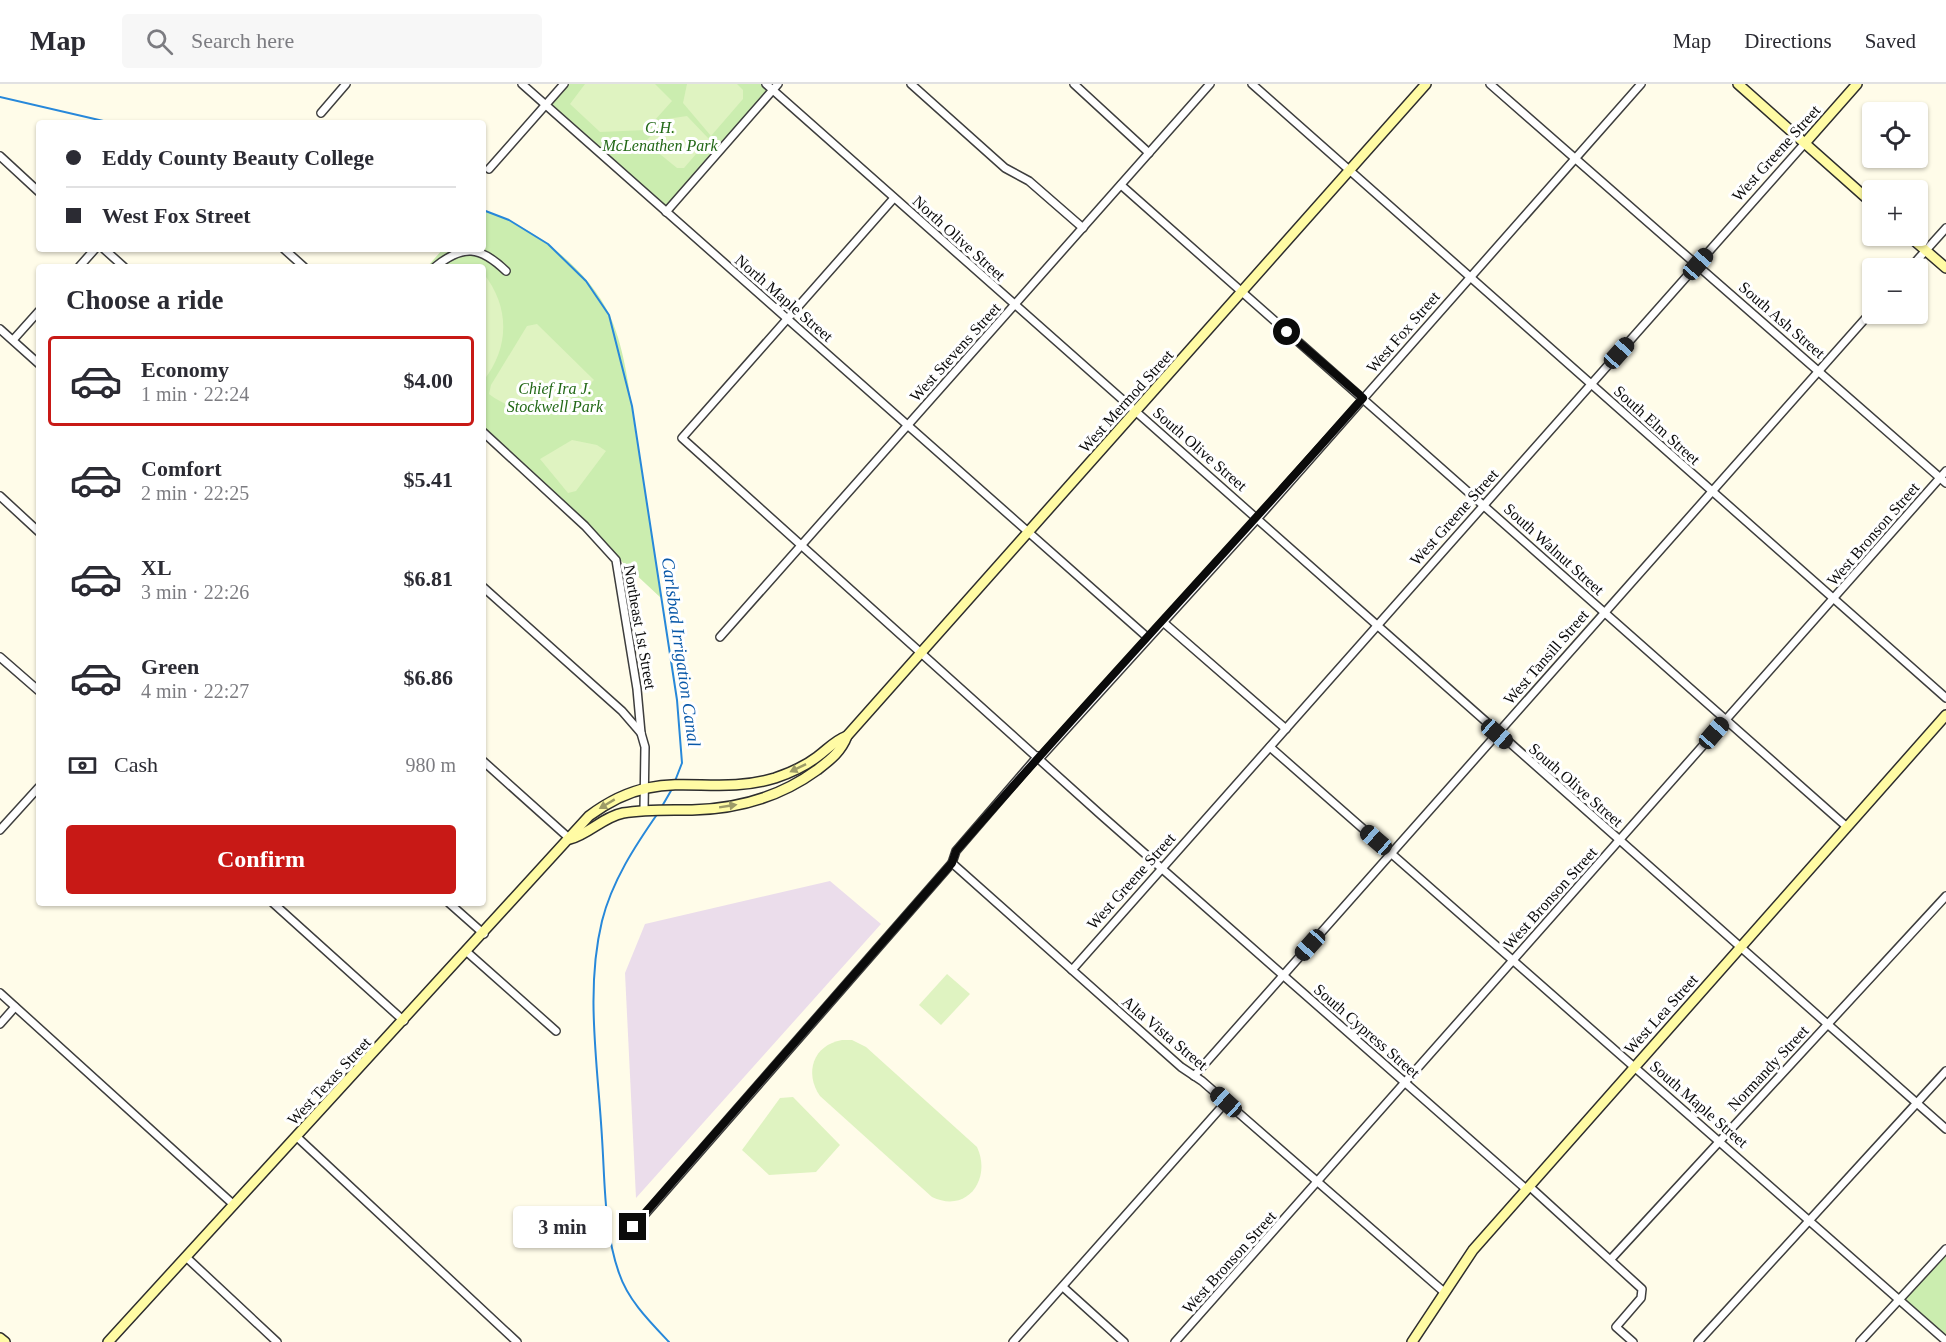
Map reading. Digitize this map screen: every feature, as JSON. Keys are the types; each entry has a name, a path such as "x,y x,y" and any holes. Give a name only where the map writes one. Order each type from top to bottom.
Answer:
{"street":[{"path":"321,113 346,84"},
{"name":"North Maple Street","path":"522,84 1028,533"},
{"path":"489,169 564,84"},
{"name":"North Olive Street","path":"766,84 776,87 894,198 1136,411"},
{"path":"910,84 1005,168 1029,181 1083,228"},
{"path":"1074,84 1149,153"},
{"name":"West Stevens Street","path":"720,637 1210,84"},
{"name":"South Elm Street","path":"1252,84 1946,698"},
{"name":"West Mermod Street","path":"847,736 1426,84"},
{"name":"South Ash Street","path":"1490,84 1943,481"},
{"name":"West Fox Street","path":"633,1227 952,863 956,851 1147,637 1258,518 1641,84"},
{"path":"1738,84 1862,194"},
{"name":"West Greene Street","path":"1072,970 1857,84"},
{"path":"666,212 776,87"},
{"path":"0,156 36,189"},
{"name":"South Walnut Street","path":"1121,185 1727,718 1847,827"},
{"path":"787,318 894,198"},
{"path":"1919,258 1946,228"},
{"path":"1921,246 1946,268"},
{"path":"82,264 92,252"},
{"path":"107,252 121,264"},
{"path":"287,252 301,264"},
{"path":"439,264 452,254 465,252"},
{"path":"477,252 487,254 506,271"},
{"path":"13,340 36,314"},
{"name":"South Cypress Street","path":"787,318 682,438 1162,868 1642,1288 1641,1298 1616,1327 1633,1342"},
{"name":"West Tansill Street","path":"1194,1076 1862,322"},
{"path":"0,329 36,361"},
{"name":"South Olive Street","path":"1136,411 1497,734 1946,1129"},
{"name":"Northeast 1st Street","path":"486,435 585,526 616,560 642,720 641,733 645,747 649,786 644,810"},
{"name":"West Bronson Street","path":"1175,1342 1833,599 1943,481 1946,471"},
{"path":"0,496 36,529"},
{"path":"1028,533 1147,637"},
{"path":"486,590 622,711 641,733"},
{"path":"1163,622 1286,729"},
{"path":"0,657 36,689"},
{"name":"West Lea Street","path":"1412,1342 1473,1250 1946,715"},
{"name":"West Texas Street","path":"108,1342 484,934 570,839 574,831 597,811 649,786 685,783 745,783 776,777 805,765 835,741 847,736"},
{"name":"West Texas Street","path":"570,839 580,837 615,815 644,810 720,808 771,796 802,780 822,766 842,748 847,736"},
{"name":"South Maple Street","path":"1270,747 1946,1341"},
{"path":"486,764 570,839"},
{"path":"0,830 36,790"},
{"name":"Alta Vista Street","path":"952,863 1444,1292"},
{"name":"Normandy Street","path":"1611,1259 1946,896"},
{"path":"276,906 404,1021"},
{"path":"452,906 484,934"},
{"path":"467,952 556,1031"},
{"path":"0,993 234,1205"},
{"path":"0,1024 15,1007"},
{"path":"1698,1342 1946,1071"},
{"path":"1013,1342 1226,1102"},
{"path":"297,1137 517,1342"},
{"path":"1860,1342 1946,1249"},
{"path":"186,1257 277,1342"},
{"path":"1063,1287 1124,1342"},
{"path":"0,1338 5,1342"}],"shaded area":[{"path":"830,881 881,924 636,1198 625,973 645,924"}],"green space":[{"name":"C.H. McLenathen Park","path":"564,84 766,84 773,90 666,212 545,105"},
{"path":"585,84 655,84 672,101 646,130 600,132 570,104"},
{"path":"687,84 737,84 743,90 743,99 711,136 683,103"},
{"path":"687,116 709,139 684,168 677,168 645,142 667,119"},
{"name":"Chief Ira J. Stockwell Park","path":"486,211 520,226 557,251 588,282 600,299 610,316 620,344 627,375 661,598 486,435 486,264 430,264 440,252 486,252"},
{"path":"486,277 498,299 503,327 502,341 492,368 486,377"},
{"path":"537,324 594,380 570,399 557,405 530,409 516,407 489,394 491,385 527,326"},
{"path":"572,440 597,445 606,451 576,491 568,493 540,459"},
{"path":"947,974 970,994 941,1025 919,1005"},
{"path":"842,1040 852,1040 866,1047 977,1147 981,1159 979,1181 966,1197 956,1201 945,1201 932,1197 820,1096 813,1078 814,1061 824,1048"},
{"path":"793,1097 840,1145 816,1172 769,1175 742,1150 780,1098"},
{"path":"1946,1249 1946,1340 1900,1299"}],"waterway":[{"name":"Carlsbad Irrigation Canal","path":"0,97 99,120"},
{"name":"Carlsbad Irrigation Canal","path":"486,211 509,220 548,244 586,281 609,315 632,406 677,700 682,763 675,781"},
{"name":"Carlsbad Irrigation Canal","path":"661,808 672,789"},
{"name":"Carlsbad Irrigation Canal","path":"658,813 625,864 606,906 597,947 593,1001 610,1240 619,1273 628,1292 669,1342"}],"route":[{"path":"633,1227 952,863 956,851 1038,756 1040,758 1147,637 1194,589 1363,398 1287,332"}]}
